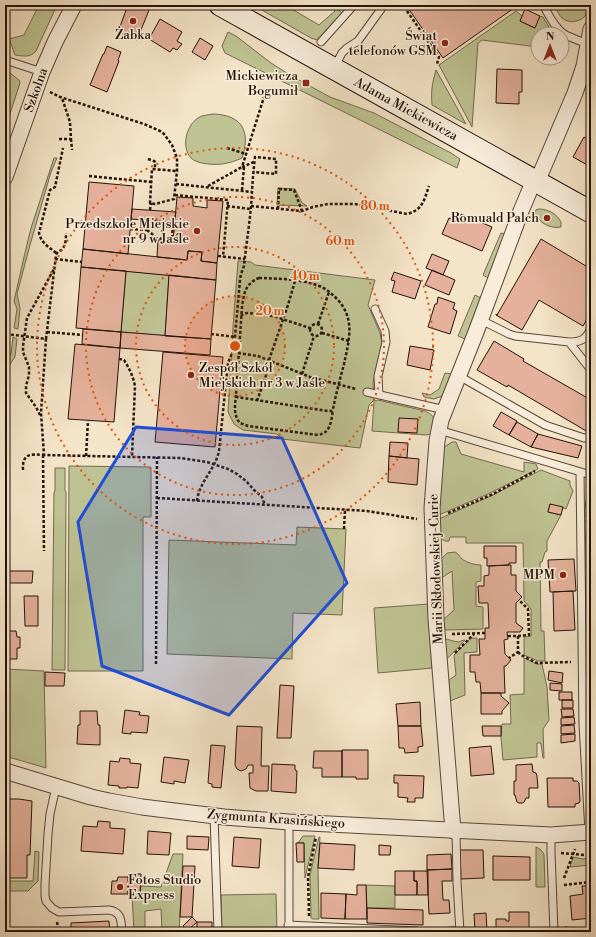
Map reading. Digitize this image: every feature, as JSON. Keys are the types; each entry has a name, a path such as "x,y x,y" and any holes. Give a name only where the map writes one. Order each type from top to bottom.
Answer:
{"street":[{"name":"Szkolna","path":"5,177 42,72 74,5"},
{"name":"Adama Mickiewicza","path":"220,5 591,212"},
{"name":"Marii Skłodowskiej-Curie","path":"455,831 436,604 432,508 437,441 441,420 481,320 522,207 575,93 589,46 591,29"},
{"name":"Zygmunta Krasińskiego","path":"5,772 91,797 130,805 245,820 551,835 590,832"}],"lane":[{"path":"321,42 354,5"},
{"path":"334,68 342,53 358,41 384,5"},
{"path":"543,5 558,28 564,34 589,46"},
{"path":"5,60 42,72"},
{"path":"375,309 384,331 386,342 378,376 380,395"},
{"path":"481,320 515,336 568,342 577,342 582,340 587,337 591,329"},
{"path":"568,342 591,370"},
{"path":"458,376 544,425 584,438 591,437"},
{"path":"367,392 445,410"},
{"path":"439,430 591,475"},
{"path":"580,472 583,737 590,832"},
{"path":"56,787 50,814 48,834 45,884 46,901 52,908 59,912 109,910 115,912 121,920 122,932"},
{"path":"214,816 218,932"},
{"path":"289,822 289,928 309,926 417,931"},
{"path":"455,831 460,932"},
{"path":"551,835 554,932"}],"path":[{"path":"410,5 406,10 439,57 437,64"},
{"path":"49,92 144,124 160,131 166,137 174,150 177,161 175,195 174,199 155,204 151,203"},
{"path":"62,97 70,122 72,150"},
{"path":"242,190 243,167 246,154 264,97"},
{"path":"59,138 71,139"},
{"path":"56,253 44,243 40,238 39,233 50,190 56,186 63,148"},
{"path":"227,148 246,154"},
{"path":"197,501 197,496 203,482 218,458 228,363 233,351 240,280 245,259 251,207 253,172 255,157 276,159 276,174 253,172"},
{"path":"148,160 155,162 155,169 152,169 150,210"},
{"path":"207,187 254,162"},
{"path":"155,169 177,171"},
{"path":"89,176 151,182"},
{"path":"176,184 252,192"},
{"path":"227,206 302,211 320,206 347,204 365,205 407,214 414,212 421,207 429,186"},
{"path":"278,209 279,189 294,190 302,211"},
{"path":"175,195 228,200 222,257"},
{"path":"147,230 148,220"},
{"path":"130,229 147,230 157,238 172,240 173,222"},
{"path":"44,551 44,455 41,417 46,339 56,253 63,248 66,233"},
{"path":"218,256 245,259"},
{"path":"55,259 82,262"},
{"path":"41,417 26,393 29,370 22,349 29,313 54,269"},
{"path":"259,278 264,278 305,282 318,286 329,292 345,309 348,317 349,341 329,428 325,433 318,435 248,426 240,423 236,418 235,413 241,316 245,290 253,281 259,278"},
{"path":"257,401 295,281"},
{"path":"318,324 329,292"},
{"path":"241,316 247,313 272,316 310,328"},
{"path":"310,328 313,324 318,324"},
{"path":"318,324 322,327 322,333"},
{"path":"310,328 310,332 314,336"},
{"path":"47,332 83,335"},
{"path":"314,336 319,336 322,333 349,341"},
{"path":"6,334 46,339"},
{"path":"211,334 235,337"},
{"path":"302,374 314,336"},
{"path":"238,353 258,356 302,374 367,392"},
{"path":"119,359 124,360 134,378 135,386 132,456"},
{"path":"236,392 236,395 239,397 257,401 328,411 333,409"},
{"path":"86,456 88,420"},
{"path":"23,470 23,461 25,458 33,455 132,456 189,459 215,464 237,474 261,495 265,505"},
{"path":"156,664 157,457"},
{"path":"447,514 492,494 550,463"},
{"path":"156,498 345,509 418,519"},
{"path":"344,529 345,509"},
{"path":"508,636 529,635 528,609 519,600"},
{"path":"440,662 446,662 474,633"},
{"path":"438,635 485,633"},
{"path":"518,636 518,652"},
{"path":"518,652 537,663 582,661"},
{"path":"509,658 518,652"},
{"path":"309,926 308,877 318,833"},
{"path":"551,853 591,855"},
{"path":"572,854 563,881 564,885 591,882"},
{"path":"564,922 566,927 570,929 576,930 591,928"}],"highlighted area":[{"path":"136,427 282,438 347,583 229,715 102,666 78,522"}],"green space":[{"path":"39,5 57,5 36,51 29,56 15,55 9,39 24,35"},
{"path":"253,5 285,5 319,25 335,11 330,5 333,5 342,13 317,40"},
{"path":"570,5 588,5 586,15 578,21 571,22 565,20 557,10"},
{"path":"516,11 522,16 520,21 530,26 530,46 482,40 478,43 472,127 439,65"},
{"path":"540,16 543,17 548,26 535,26"},
{"path":"228,32 236,36 271,63 330,97 374,113 451,153 460,159 457,168 225,53 222,46"},
{"path":"436,70 466,124 432,105 432,87"},
{"path":"10,73 19,80 20,83 5,129 5,76"},
{"path":"213,114 231,118 242,126 245,148 242,158 223,164 207,164 195,161 191,158 186,148 186,137 190,126 200,117"},
{"path":"54,158 57,158 51,172 17,294 20,308 18,329 14,328 17,309 14,301 31,228"},
{"path":"278,188 295,189 302,203 307,206 277,205"},
{"path":"539,209 555,214 561,222 561,227 549,226 539,220 535,213 536,210"},
{"path":"501,233 505,234 488,278 483,275"},
{"path":"238,261 251,262 255,265 375,280 368,305 380,333 382,343 373,383 374,400 369,405 360,448 282,439 277,434 243,430 234,424 228,412"},
{"path":"126,271 169,275 165,336 121,332"},
{"path":"475,295 481,298 465,339 458,336"},
{"path":"13,337 17,339 15,357 8,367 5,434 5,358 7,355 11,354"},
{"path":"445,373 452,374 443,396 434,399 424,397 422,393 430,395 439,389"},
{"path":"378,400 429,413 434,419 431,434 426,435 372,431 374,401"},
{"path":"452,442 456,442 461,454 524,472 524,462 536,464 538,469 490,493 439,515 443,448"},
{"path":"69,466 151,467 151,517 143,517 143,671 68,671"},
{"path":"55,468 65,468 65,670 52,670"},
{"path":"541,470 570,481 573,491 566,509 550,504 548,512 561,515 547,541 547,551 545,552 542,562 540,562 541,631 544,631 545,661 538,661 524,655 524,637 531,636 531,609 524,601 523,543 466,543 466,537 450,537 449,541 445,541 442,540 439,526 439,519 493,495"},
{"path":"589,488 591,488 591,518 583,515"},
{"path":"583,520 591,523 589,530 591,532 591,642 587,642 586,544"},
{"path":"297,527 346,529 342,615 293,613 292,659 167,654 169,540 296,545"},
{"path":"455,552 466,562 481,565 481,581 476,582 476,606 483,607 483,629 444,630 443,620 454,610 452,571 440,579 441,559 447,553"},
{"path":"429,604 432,668 378,673 374,608"},
{"path":"471,638 477,638 477,652 464,653 465,695 450,701 449,680 456,675 454,655"},
{"path":"444,639 459,642 465,640 445,661"},
{"path":"524,658 537,664 542,664 547,687 549,720 543,729 544,758 541,743 537,743 537,757 503,760 501,737 502,724 511,724 510,695 524,694"},
{"path":"5,669 44,671 46,768 5,756"},
{"path":"303,836 315,836 305,878 304,843 298,843"},
{"path":"319,837 319,919 313,919 311,918 310,875"},
{"path":"536,847 544,854 545,887 536,887"},
{"path":"35,851 39,852 38,881 28,891 5,891 5,881 33,881"},
{"path":"173,854 183,854 179,932 162,932 161,909 145,911 145,932 134,932 132,894 140,894 141,886 161,887"},
{"path":"573,857 583,859 591,858 591,865 570,867"},
{"path":"366,885 395,886 395,908 367,908"},
{"path":"276,894 277,932 222,932 221,895"}],"building":[{"name":"Żabka","path":"128,5 142,8 144,7 149,10 137,40 118,32"},
{"path":"412,5 517,6 443,58 408,8"},
{"path":"525,9 540,16 536,26 531,26 520,21"},
{"path":"160,19 182,32 177,41 182,44 177,50 173,48 170,52 149,39"},
{"path":"200,38 213,46 205,60 192,52"},
{"path":"107,46 121,52 107,92 90,85"},
{"path":"497,69 522,70 522,92 519,92 519,104 496,103"},
{"path":"584,137 591,141 591,167 573,157"},
{"path":"89,182 134,186 128,254 83,249"},
{"name":"Przedszkole Miejskie nr 9 w Jaśle","path":"177,197 193,198 193,206 207,208 207,200 223,201 217,263 201,261 202,252 188,251 187,260 157,257 158,240 173,241"},
{"path":"132,209 176,212 174,222 131,219"},
{"path":"461,214 492,227 482,251 442,234 449,218 458,222"},
{"path":"541,239 591,269 591,312 583,326 539,300 522,330 496,315"},
{"path":"83,249 187,260 188,251 202,252 201,261 217,263 216,280 81,267"},
{"path":"432,254 449,261 443,275 426,268"},
{"path":"81,267 126,271 121,332 76,328"},
{"path":"432,270 455,280 449,295 425,285"},
{"path":"394,272 421,281 415,299 392,292 395,281 391,280"},
{"path":"169,275 216,280 211,339 165,336"},
{"path":"438,297 455,303 453,309 457,311 450,334 428,327 435,304 437,304"},
{"path":"83,329 121,332 120,348 82,344"},
{"path":"121,332 211,339 210,355 120,348"},
{"path":"494,341 524,359 523,361 591,400 591,426 588,432 508,385 507,387 477,370"},
{"path":"75,344 120,348 114,422 68,419"},
{"path":"410,346 434,350 430,370 407,365"},
{"path":"163,352 223,357 215,447 155,442"},
{"path":"501,412 517,421 509,435 493,426"},
{"path":"399,418 418,419 417,433 398,432"},
{"path":"517,422 538,434 531,447 509,435"},
{"path":"538,434 582,446 578,458 531,447"},
{"path":"390,442 408,443 407,458 389,456"},
{"path":"389,456 419,459 417,485 388,482"},
{"path":"550,504 563,507 561,515 548,512"},
{"path":"484,546 516,546 516,563 509,563 509,565 487,566 487,558 484,558"},
{"path":"574,559 576,591 550,592 548,560"},
{"path":"511,565 511,575 516,575 516,591 522,597 516,603 516,623 523,628 520,632 507,632 508,639 504,640 505,654 511,660 506,666 504,666 505,693 481,693 480,682 476,682 475,672 470,672 470,655 480,655 479,639 485,639 485,628 489,628 488,603 479,603 478,586 484,586 484,576 489,575 489,566"},
{"path":"5,571 33,571 32,583 5,583"},
{"path":"573,591 575,630 554,631 553,592"},
{"path":"24,596 38,596 38,626 25,626"},
{"path":"5,631 16,631 17,637 20,637 20,648 17,648 17,659 5,659"},
{"path":"549,671 563,673 562,683 548,680"},
{"path":"45,672 65,673 64,686 45,686"},
{"path":"550,683 562,684 562,691 550,690"},
{"path":"280,685 294,686 291,738 277,738"},
{"path":"559,692 572,692 572,700 559,700"},
{"path":"481,693 501,693 501,696 509,703 502,711 502,714 481,714"},
{"path":"562,700 573,700 573,708 562,708"},
{"path":"420,702 421,726 398,726 396,704"},
{"path":"561,709 573,709 574,716 562,717"},
{"path":"125,710 140,712 139,715 149,716 147,733 122,733"},
{"path":"80,711 97,711 98,725 100,725 100,745 77,744 78,725 80,725"},
{"path":"574,717 575,724 561,725 561,718"},
{"path":"574,725 575,733 561,734 561,726"},
{"path":"237,726 262,727 261,766 269,766 268,791 256,791 250,788 249,773 253,773 253,765 248,765 246,769 241,771 237,769 235,765"},
{"path":"398,726 421,726 423,746 418,747 418,752 405,753 404,748 399,748"},
{"path":"482,726 501,726 501,736 483,736"},
{"path":"575,734 575,741 561,743 561,735"},
{"path":"211,745 225,746 221,788 212,787 212,784 208,783"},
{"path":"491,746 494,774 471,776 469,748"},
{"path":"342,750 368,750 368,779 342,777"},
{"path":"314,751 342,751 342,777 322,777 322,768 313,768"},
{"path":"164,757 189,760 185,783 174,781 174,784 161,782"},
{"path":"120,758 130,759 130,763 141,764 138,788 119,788 119,786 108,785 110,761 119,762"},
{"path":"272,764 295,765 295,770 297,771 296,793 271,791"},
{"path":"532,764 533,772 536,773 537,776 538,788 529,788 529,798 526,798 523,803 519,803 514,795 516,765"},
{"path":"394,775 424,776 423,798 415,798 415,802 407,802 408,798 398,797 398,783 394,783"},
{"path":"547,778 573,778 573,781 577,781 579,783 579,803 575,804 575,807 548,807"},
{"path":"5,799 32,801 30,855 27,855 27,878 5,878"},
{"path":"98,821 110,822 110,828 125,829 123,854 81,851 83,826 97,827"},
{"path":"148,831 171,833 169,855 147,854"},
{"path":"187,836 209,837 208,850 187,849"},
{"path":"234,837 261,839 259,868 232,866"},
{"path":"296,843 304,843 304,862 297,862"},
{"path":"320,843 355,845 354,870 318,868"},
{"path":"379,845 391,846 390,855 379,855"},
{"path":"460,850 483,850 484,878 461,879"},
{"path":"451,854 452,869 427,870 427,855"},
{"path":"493,856 530,857 530,880 493,880"},
{"path":"183,866 195,866 192,917 180,917"},
{"path":"452,869 452,881 442,881 443,900 449,900 450,913 429,914 427,870"},
{"path":"395,871 414,871 414,881 417,881 417,895 395,895"},
{"path":"414,871 428,871 428,895 417,895 417,881 414,881"},
{"path":"129,874 141,874 140,894 128,894"},
{"name":"Fotos Studio Express","path":"118,877 128,877 128,894 111,894 112,881 117,881"},
{"path":"357,885 366,885 367,919 345,919 346,894 357,895"},
{"path":"582,886 589,886 591,893 591,918 572,920 570,896 583,894"},
{"path":"321,893 346,894 345,919 321,918"},
{"path":"367,908 423,910 423,925 367,923"},
{"path":"509,912 529,912 529,932 496,932 496,919 506,919 506,921 509,921"},
{"path":"486,913 487,930 475,931 474,914"},
{"path":"192,917 197,922 187,931 183,926"},
{"path":"109,921 110,932 71,932 71,923"},
{"path":"197,922 212,922 212,932 197,932"},
{"path":"455,927 455,932 432,932 432,930 436,930 436,928"},
{"path":"56,928 56,932 5,932 5,930"}],"place":[{"name":"Żabka","path":"133,21"},
{"name":"Świat telefonów GSM","path":"445,43"},
{"name":"Mickiewicza Bogumił","path":"306,83"},
{"name":"Romuald Palch","path":"547,218"},
{"name":"Przedszkole Miejskie nr 9 w Jaśle","path":"197,231"},
{"name":"Zespół Szkół Miejskich nr 3 w Jaśle","path":"191,375"},
{"name":"MPM","path":"563,575"},
{"name":"Fotos Studio Express","path":"120,887"}]}
